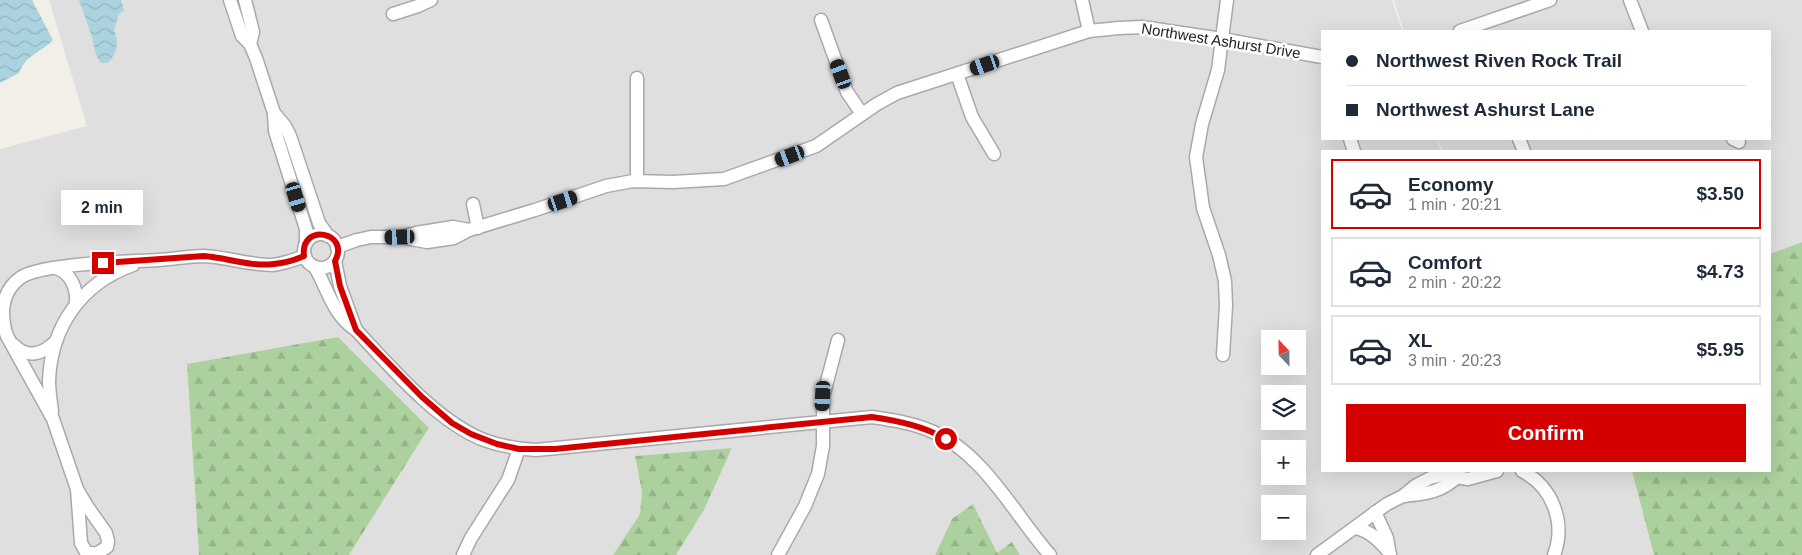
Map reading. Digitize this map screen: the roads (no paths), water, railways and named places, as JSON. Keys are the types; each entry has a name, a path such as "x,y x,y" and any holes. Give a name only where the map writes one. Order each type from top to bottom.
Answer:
{"street":[{"path":"230,0 242,36 250,44 274,113 290,136 319,223 328,236"},
{"path":"245,0 253,32 250,44"},
{"path":"393,14 430,0"},
{"path":"1082,0 1089,31"},
{"path":"1222,355 1226,306 1225,281 1219,255 1203,208 1196,157 1202,124 1218,70 1227,0"},
{"path":"1467,30 1480,28 1550,0"},
{"path":"1630,0 1642,30"},
{"path":"821,20 847,92 862,114"},
{"name":"Northwest Ashurst Drive","path":"337,247 364,239 400,237 427,242 454,238 474,229 544,208 606,186 638,181 672,182 724,179 816,146 862,114 897,93 1089,31 1142,27 1222,38 1321,57"},
{"path":"957,74 972,117 994,154"},
{"path":"637,78 638,181"},
{"path":"274,113 274,131 306,229 304,256 315,267 326,268 338,256 334,240 328,236 320,234 314,236 306,243"},
{"path":"472,204 474,229"},
{"path":"77,489 53,419 3,326 4,299 9,290 21,277 37,271 56,268 145,260 204,256 273,265 286,263 304,256"},
{"path":"53,419 49,384 50,367 55,342 62,324 76,303 92,287 106,277 145,260"},
{"path":"335,261 340,286 356,330"},
{"path":"315,267 338,315 346,324 356,330 422,397 452,423 485,440 519,449 555,449 872,417 903,421 942,437 959,447 981,466 1031,533 1050,555"},
{"path":"56,268 66,273 70,278 76,290 76,303"},
{"path":"778,555 805,506 818,474 823,446 823,396 838,340"},
{"path":"10,342 22,352 29,354 43,352 55,342"},
{"path":"463,555 471,538 508,480 519,449"},
{"path":"1316,555 1376,512 1430,478 1457,473 1468,479 1494,472"},
{"path":"1523,472 1537,482 1556,509 1560,534 1554,555"},
{"path":"1376,512 1387,538 1389,553"},
{"path":"1355,528 1370,533 1389,553"}],"water":[{"path":"0,0 32,0 53,40 30,58 19,73 0,83"},
{"path":"79,0 121,0 124,10 119,14 114,30 117,47 108,63 101,63 96,55"}]}
